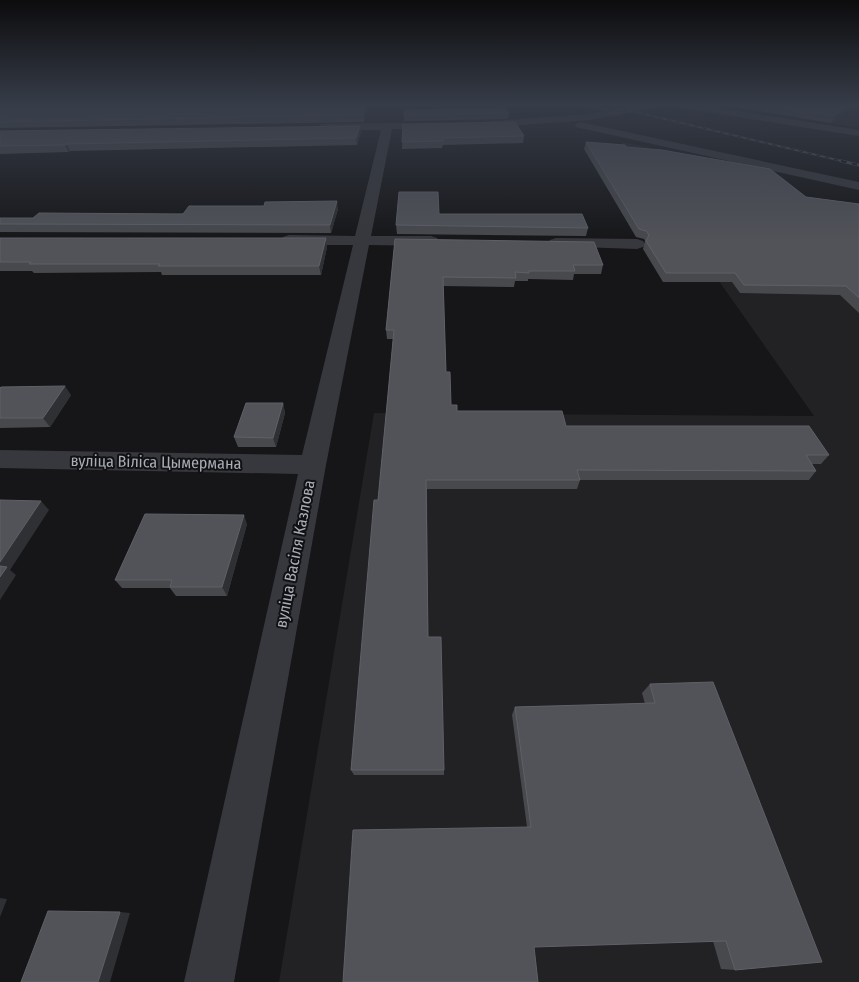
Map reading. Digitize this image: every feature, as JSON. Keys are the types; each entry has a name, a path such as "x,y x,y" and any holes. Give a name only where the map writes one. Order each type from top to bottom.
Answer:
{"street":[{"name":"вуліца Васіля Казлова","path":"209,982 313,465 361,240 392,151"},
{"path":"702,151 859,186"},
{"path":"273,240 450,242"},
{"path":"538,243 637,244"},
{"name":"вуліца Віліса Цымермана","path":"0,458 313,465"}],"shaded area":[{"path":"627,151 665,151 774,173 859,248 859,982 279,982 374,413 814,416"}],"building":[{"path":"591,151 667,151 770,169 806,197 859,204 859,298 846,286 744,285 735,273 666,273 646,241 649,235 646,231 639,229"},
{"path":"399,192 438,192 439,214 582,214 588,228 396,225"},
{"path":"337,201 330,225 0,224 0,218 33,218 39,213 183,214 189,206 264,206 265,202"},
{"path":"0,238 326,238 319,266 158,266 160,264 29,264 31,262 0,262"},
{"path":"395,239 594,242 603,265 573,265 575,271 515,272 516,278 443,277 446,372 450,372 451,405 457,405 457,411 562,411 566,426 809,426 829,455 806,455 816,471 577,470 580,480 426,480 428,637 441,637 444,770 351,770 374,500 378,500 394,330 386,330"},
{"path":"65,386 43,418 0,418 1,387"},
{"path":"246,403 283,403 273,438 234,437"},
{"path":"0,500 41,501 0,562"},
{"path":"145,514 244,515 222,587 170,587 172,580 115,580"},
{"path":"0,566 7,567 0,577"},
{"path":"713,682 822,962 735,970 726,941 534,947 538,982 343,982 353,830 531,827 515,707 655,703 650,684"},
{"path":"48,911 120,912 98,982 21,982"}],"railway":[{"path":"799,151 846,162"},
{"path":"841,161 859,165"}]}
